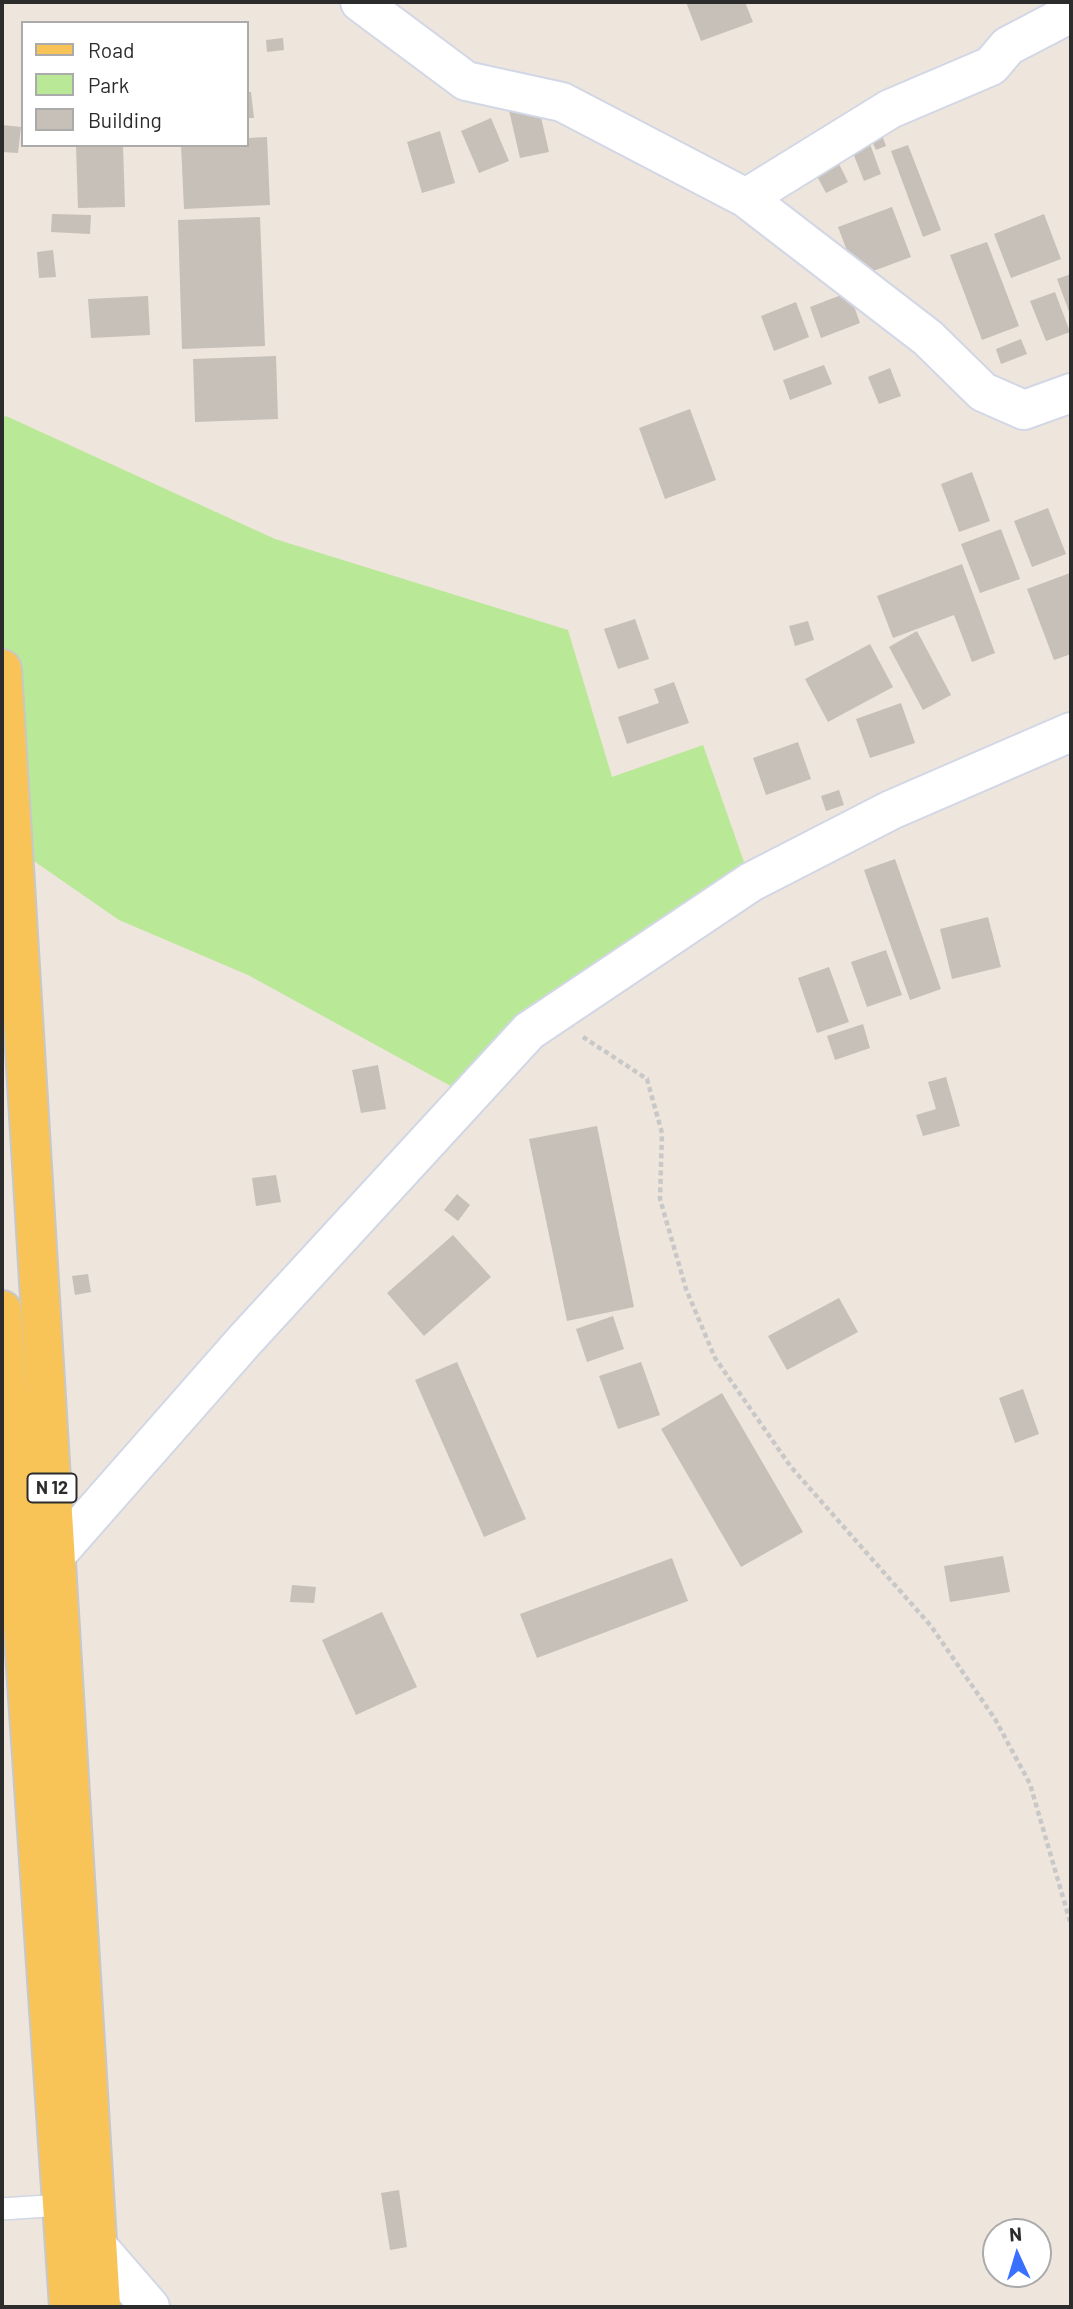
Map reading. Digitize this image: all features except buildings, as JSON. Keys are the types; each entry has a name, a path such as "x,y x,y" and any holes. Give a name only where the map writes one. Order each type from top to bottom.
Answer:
{"main road":[{"name":"N 12","path":"2,668 101,2307"},
{"name":"N 12","path":"2,1310 69,2307"}],"street":[{"path":"360,2 466,82 562,102 746,198 928,338 983,392 1024,410 1071,393"},
{"path":"746,198 890,109 991,66 1008,46 1071,13"},
{"path":"21,1588 56,1555 245,1340 529,1031 751,882 891,810 1071,732"},
{"path":"62,2205 150,2307"}],"lane":[{"path":"2,2209 62,2205"}],"path":[{"path":"529,1031 584,1037 647,1079 662,1133 660,1199 686,1289 715,1357 791,1467 931,1626 995,1719 1030,1784 1071,1925"}],"green space":[{"path":"6,416 275,539 568,630 612,777 703,745 751,882 469,1096 248,975 119,920 2,839 2,419"}]}
